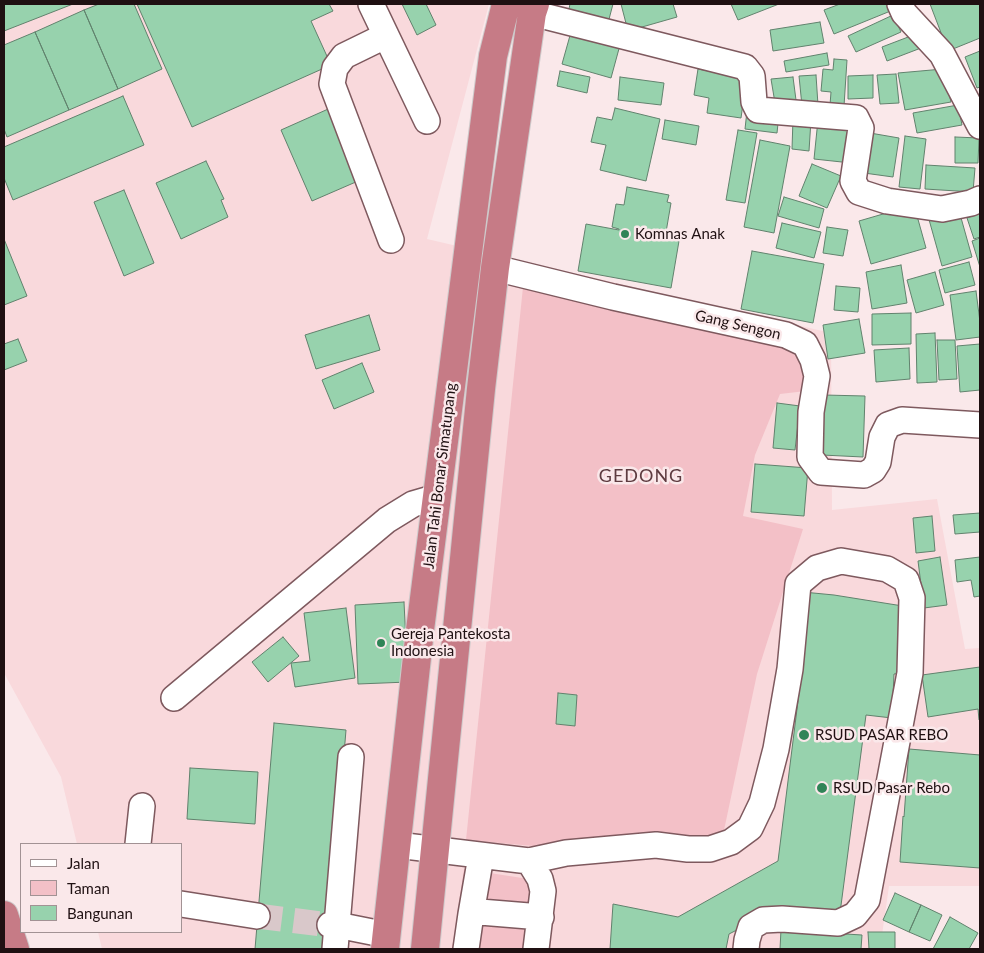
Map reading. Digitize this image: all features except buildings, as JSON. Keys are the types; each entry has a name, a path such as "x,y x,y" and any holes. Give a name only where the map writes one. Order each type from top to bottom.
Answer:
{"highway":[{"name":"Jalan Tahi Bonar Simatupang","path":"386,942 419,640 437,497 494,56 506,4"},
{"name":"Jalan Tahi Bonar Simatupang","path":"425,949 481,388 495,268 533,9"},
{"path":"4,915 15,949"}],"street":[{"path":"371,4 427,122"},
{"path":"900,4 904,13 942,54 980,126"},
{"path":"533,9 745,67 752,76 754,102 758,110 856,118 861,128 853,181 859,192 887,201 942,208 971,203 980,199"},
{"path":"385,36 344,56 335,68 332,84 391,240"},
{"name":"Gang Sengon","path":"495,268 613,297 786,335 805,344 813,360 817,376 811,412 810,457 821,472 864,475 873,470 878,462 882,437 888,425 902,420 980,424"},
{"path":"174,698 387,520 413,504 437,497"},
{"path":"397,845 529,861 566,853 656,845 688,849 710,849 731,842 750,828 762,803 776,749 790,669 798,584 817,568 841,561 887,569 906,580 912,598 910,673 867,900 854,915 838,923 782,919 763,920 751,927 746,949"},
{"path":"351,757 334,933 386,942"},
{"path":"138,843 142,806"},
{"path":"466,949 481,856"},
{"path":"529,861 540,879 543,891 536,949"},
{"path":"182,904 257,916"},
{"path":"471,914 480,912 541,917"}],"shaded area":[{"path":"4,4 489,4 427,239 831,333 832,510 937,499 965,649 980,648 980,886 889,886 880,949 102,949 98,933 182,933 182,843 77,843 61,777 4,673"}],"green space":[{"path":"523,287 811,353 806,391 780,394 755,455 743,516 803,529 757,674 723,835 656,857 466,840"},
{"path":"464,869 535,880 525,949 452,949"}],"tunnel":[{"path":"257,916 330,925"}],"place":[{"name":"Komnas Anak","path":"625,234"},
{"name":"Gereja Pantekosta Indonesia","path":"381,643"},
{"name":"RSUD PASAR REBO","path":"804,735"},
{"name":"RSUD Pasar Rebo","path":"822,788"}],"district":[{"name":"GEDONG","path":"641,476"}]}
